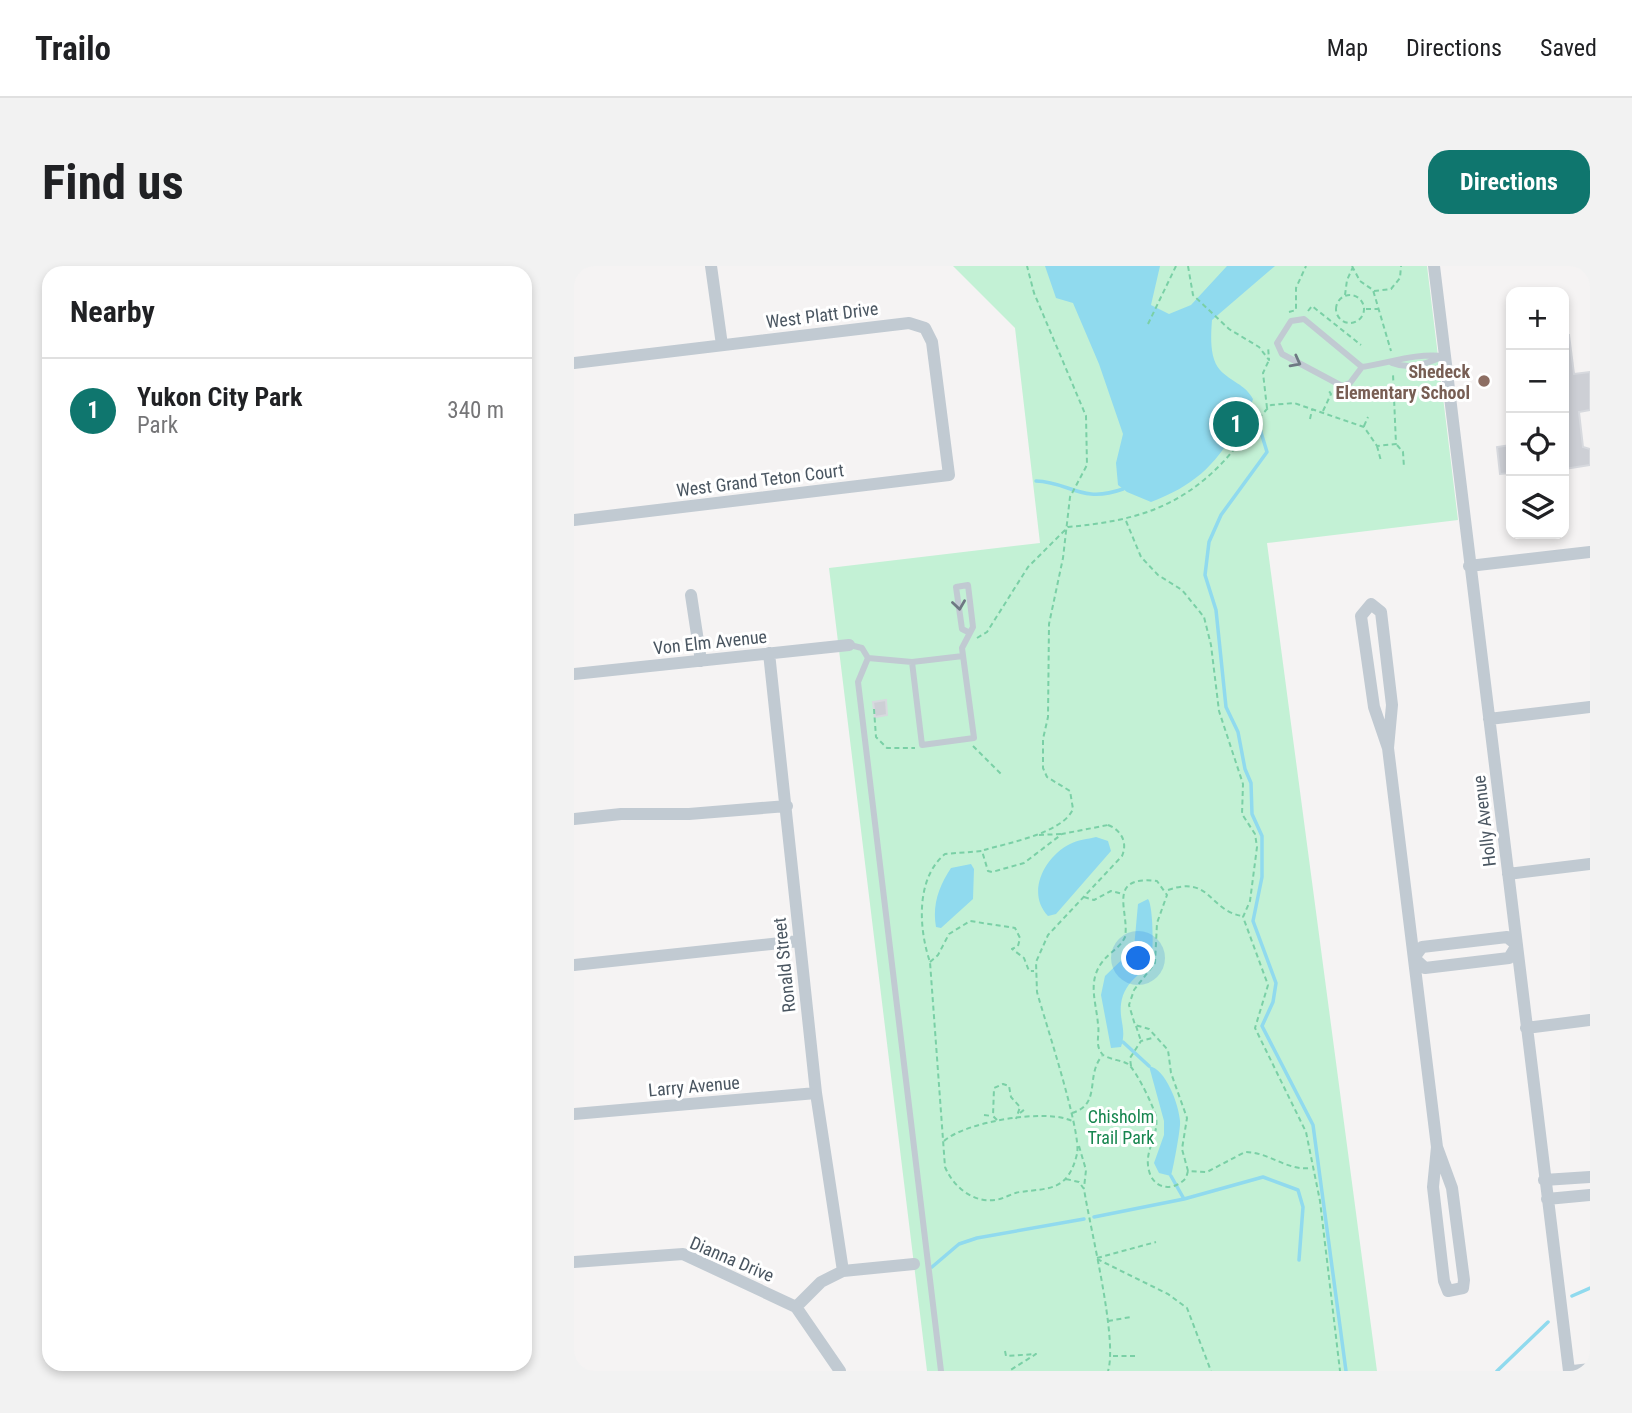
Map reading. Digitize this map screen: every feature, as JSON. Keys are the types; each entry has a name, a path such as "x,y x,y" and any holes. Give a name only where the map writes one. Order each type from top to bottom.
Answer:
{"street":[{"path":"711,266 722,345"},
{"name":"Holly Avenue","path":"1434,266 1544,1180 1571,1371"},
{"name":"West Platt Drive","path":"574,363 909,323 925,328 932,342 949,475"},
{"name":"West Grand Teton Court","path":"574,520 949,475"},
{"path":"1469,566 1590,552"},
{"path":"691,596 701,661"},
{"path":"1388,748 1392,705 1381,612 1371,604 1361,615 1374,707 1388,748 1437,1147 1433,1187 1444,1281 1448,1291 1455,1291 1463,1288 1464,1280 1452,1188 1437,1147"},
{"name":"Von Elm Avenue","path":"574,674 849,645"},
{"name":"Ronald Street","path":"769,653 816,1093 843,1272"},
{"path":"1489,719 1590,707"},
{"path":"574,819 621,814 689,814 787,806"},
{"path":"1508,874 1590,863"},
{"path":"1507,937 1517,945 1509,958 1425,968 1414,958 1422,947 1507,937"},
{"path":"574,965 799,941"},
{"path":"1526,1028 1590,1020"},
{"name":"Larry Avenue","path":"574,1114 816,1093"},
{"path":"1544,1180 1590,1177"},
{"path":"1547,1199 1590,1195"},
{"name":"Dianna Drive","path":"574,1262 683,1254 796,1307"},
{"path":"840,1371 796,1307 821,1282 843,1272 914,1264"},
{"path":"1571,1371 1590,1369"}],"lane":[{"path":"1362,368 1304,319 1291,321 1277,343 1282,354 1342,386 1350,383 1362,368 1392,363 1402,356 1444,356"},
{"path":"1392,363 1403,368 1423,365 1444,356"},
{"path":"912,662 922,745 972,738 963,656 965,640 973,627 968,585 956,587 962,629 968,632"},
{"path":"849,645 862,648 867,658 858,681 941,1371"},
{"path":"867,658 912,662 963,656"}],"path":[{"path":"1027,266 1034,293 1086,416 1088,434 1087,465 1070,497 1068,527 1049,624 1048,717 1042,756 1047,777 1070,791 1073,809 1063,822 1036,835 982,850 944,854 928,879 922,920 930,962 944,1167 950,1180 966,1194 993,1200 1019,1192 1046,1191 1065,1179 1077,1154 1078,1142"},
{"path":"1148,324 1177,271 1176,266"},
{"path":"1188,266 1193,295 1220,320 1259,347 1269,360"},
{"path":"1296,310 1296,288 1306,266"},
{"path":"1345,295 1361,298 1365,309 1360,320 1354,323 1343,321 1336,309 1337,303 1345,295 1347,279 1354,266"},
{"path":"1373,290 1391,289 1401,278 1401,266"},
{"path":"1284,317 1296,310 1307,313 1312,306 1361,345"},
{"path":"1365,309 1380,309"},
{"path":"1333,335 1343,321"},
{"path":"1267,410 1264,373 1269,360 1269,340"},
{"path":"1322,412 1331,394 1329,391"},
{"path":"1310,419 1312,409"},
{"path":"965,640 974,640 988,632 1028,567 1068,527 1126,520 1159,508 1198,484 1248,433 1263,413"},
{"path":"1364,427 1368,417"},
{"path":"1396,444 1404,452 1405,468"},
{"path":"1377,446 1381,461"},
{"path":"1126,520 1141,557 1158,575 1182,590 1205,617 1219,711 1243,784 1242,814 1255,834 1257,847 1250,901 1243,917 1268,985 1255,1028 1304,1125 1320,1201 1340,1371"},
{"path":"874,709 876,737 887,748 903,750 922,745"},
{"path":"972,738 973,748 1002,775"},
{"path":"1036,835 1062,834 1108,825 1121,833 1124,841 1122,856 1048,935 1035,971 1037,992 1085,1160 1084,1189 1112,1356 1108,1371"},
{"path":"982,850 988,871 992,872 1032,859 1062,834"},
{"path":"1131,1067 1103,1055 1097,1042 1094,980 1104,959 1125,937 1121,901 1124,895 1140,880 1157,881 1166,890"},
{"path":"1166,890 1189,884 1198,887 1227,911 1243,917"},
{"path":"1121,1062 1134,1055 1141,1041 1129,1005 1134,990 1154,964 1157,923 1166,890"},
{"path":"1084,897 1100,898 1111,891 1124,895"},
{"path":"930,962 938,955 949,934 970,921 1015,928 1020,938 1018,946 1012,949 1024,958 1029,971 1035,971"},
{"path":"1130,1058 1131,1067 1156,1117 1156,1128 1148,1157 1151,1176 1162,1187 1174,1187 1181,1184 1188,1171 1182,1149 1187,1118 1171,1073 1168,1051 1153,1038 1149,1029 1135,1026"},
{"path":"1141,1041 1153,1038"},
{"path":"1071,1114 1081,1111 1090,1101 1095,1067 1103,1055"},
{"path":"993,1116 994,1088 1003,1084 1009,1086 1011,1097 1020,1107 1019,1114"},
{"path":"1016,1119 1025,1109"},
{"path":"984,1115 993,1116 998,1121"},
{"path":"943,1142 952,1134 970,1127 998,1121 1060,1115 1073,1121"},
{"path":"1188,1171 1207,1172 1245,1152 1281,1160 1299,1170 1311,1168"},
{"path":"1065,1179 1079,1182 1084,1189"},
{"path":"1096,1258 1156,1242"},
{"path":"1096,1258 1168,1294 1187,1308 1211,1371"},
{"path":"1107,1321 1130,1317"},
{"path":"1006,1351 1006,1356 1035,1354 1009,1371"},
{"path":"1112,1356 1138,1356"}],"green space":[{"name":"Chisholm Trail Park","path":"953,266 1427,266 1458,520 1267,543 1377,1371 927,1371 829,568 1040,543 1015,328"}],"water":[{"path":"1045,266 1160,266 1151,305 1169,314 1191,305 1227,266 1275,266 1212,320 1212,346 1216,365 1253,399 1220,454 1191,482 1151,502 1127,492 1118,485 1116,463 1123,434 1099,364 1073,303 1056,298"},
{"path":"1096,837 1108,841 1111,851 1056,914 1048,916 1038,897 1038,887 1046,866 1070,844"},
{"path":"971,864 974,869 973,899 941,928 936,927 936,903 947,875 951,868"},
{"path":"1148,899 1152,928 1151,958 1126,988 1121,1004 1123,1041 1121,1047 1111,1048 1101,995 1105,976 1134,948 1138,904"},
{"path":"1149,1066 1166,1081 1179,1114 1179,1132 1171,1176 1159,1173 1154,1163 1164,1135 1164,1121"}],"building":[{"path":"1569,335 1574,374 1590,372 1590,410 1579,412 1583,447 1590,449 1590,465 1569,468"},
{"path":"1506,446 1506,473 1500,474 1497,447"},
{"path":"886,700 887,715 875,717 873,702"}],"waterway":[{"path":"1241,415 1260,429 1267,452 1221,515 1209,542 1205,575 1216,610 1226,707 1238,732 1245,769 1251,783 1252,814 1262,836 1262,877 1253,921 1276,983 1273,1002 1262,1026 1313,1125 1346,1371"},
{"path":"1036,481 1096,494 1123,489"},
{"path":"1123,1042 1149,1066"},
{"path":"1171,1176 1184,1199"},
{"path":"1094,1217 1184,1199 1263,1177 1298,1190 1303,1207 1299,1260"},
{"path":"932,1267 959,1244 977,1238 1084,1219"},
{"path":"1572,1296 1590,1288"},
{"path":"1497,1371 1548,1322"}],"place":[{"name":"Shedeck Elementary School","path":"1484,381"},
{"name":"Yukon City Park","path":"1236,424"}]}
